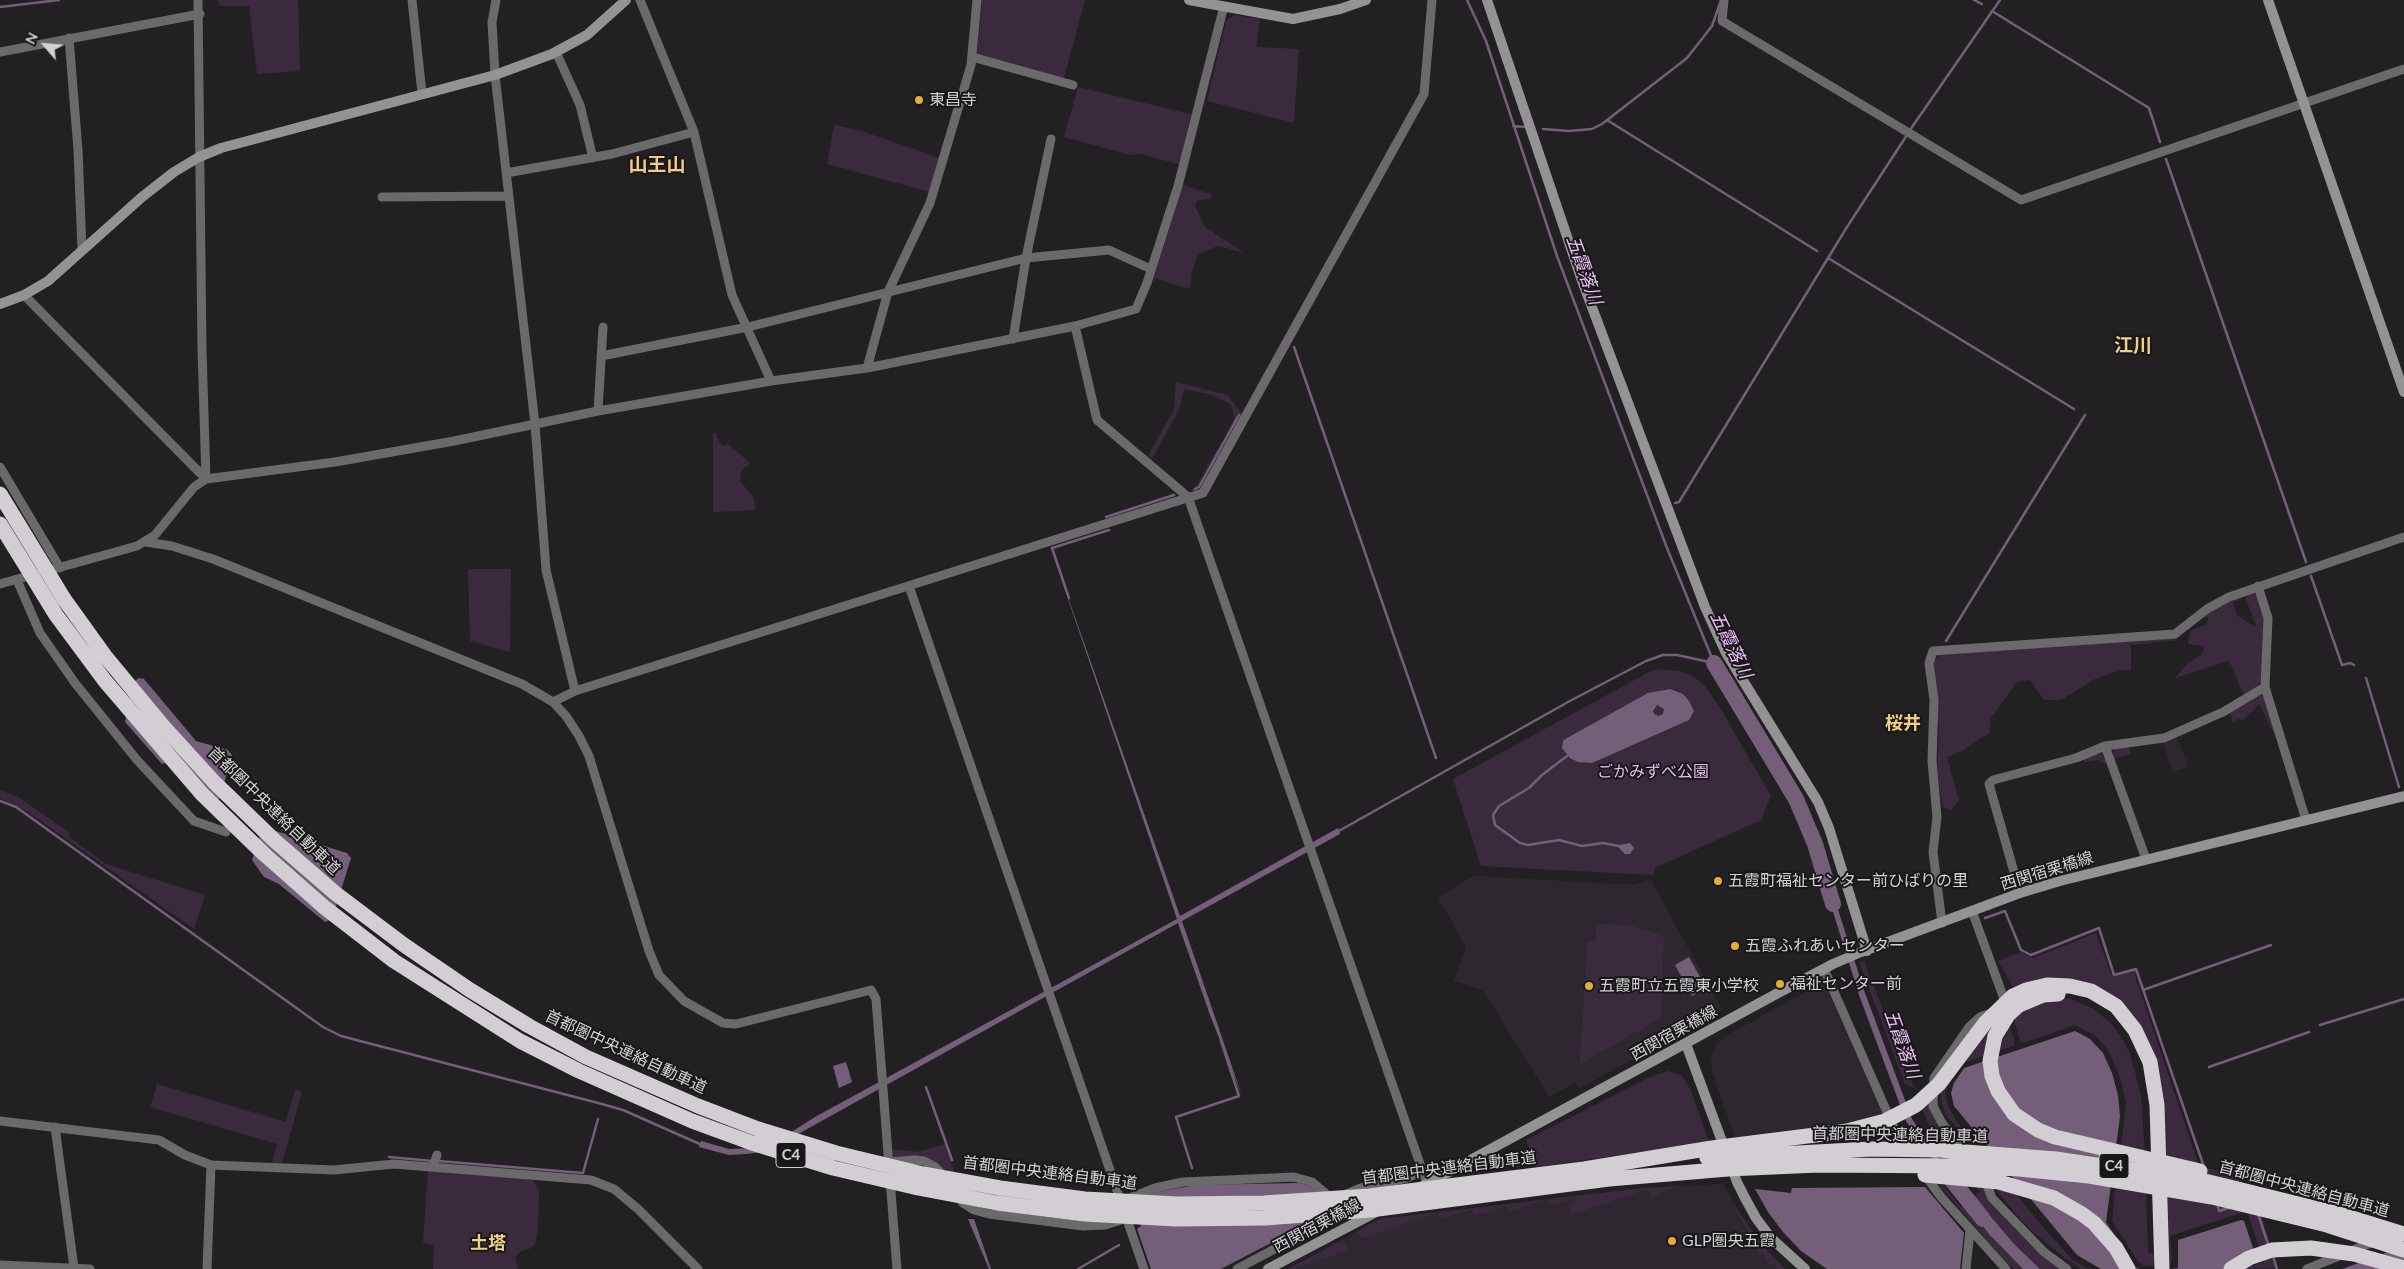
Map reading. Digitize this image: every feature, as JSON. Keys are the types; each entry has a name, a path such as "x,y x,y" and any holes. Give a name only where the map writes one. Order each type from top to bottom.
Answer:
{"highway":[{"name":"首都圏中央連絡自動車道","path":"0,494 64,599 106,656 163,726 214,782 275,841 343,899 404,946 529,1026 644,1084 758,1129 836,1153 923,1174 981,1184 1085,1199 1177,1204 1264,1203 1369,1196 1648,1162 1846,1149 1940,1150 2014,1154 2101,1164 2209,1182 2404,1232"},
{"name":"首都圏中央連絡自動車道","path":"0,524 56,615 105,681 151,737 209,801 264,854 324,907 394,961 520,1040 638,1098 752,1143 833,1168 927,1190 998,1202 1084,1214 1176,1219 1265,1218 1370,1210 1609,1180 1728,1169 1818,1165 1962,1166 2089,1176 2212,1197 2327,1225 2404,1250"},
{"path":"1584,1169 1712,1148 1847,1131 1885,1121 1916,1104 1939,1084 1985,1023 2016,1001 2026,990 2047,985 2070,986 2091,991 2116,1006 2135,1030 2150,1062 2157,1105 2157,1252 2155,1269"},
{"path":"2016,1001 1995,1036 1991,1048 1992,1076 1998,1091 2010,1109 2038,1130 2071,1142 2308,1196 2379,1218 2404,1232"},
{"path":"1818,1165 1848,1171 1999,1182 2037,1192 2069,1206 2094,1223 2116,1248 2128,1269"},
{"path":"2231,1269 2250,1258 2272,1250 2311,1248 2354,1254 2404,1268"},
{"path":"2157,1252 2162,1269"}],"street":[{"path":"198,0 200,14 199,157 206,479"},
{"path":"412,0 422,94"},
{"path":"496,0 492,22 495,75 535,424 546,570 575,691"},
{"path":"0,304 24,295 48,281 149,192 174,172 199,157 221,148 495,75 556,52 587,35 626,0"},
{"path":"640,0 694,132 732,295 771,381"},
{"path":"866,368 888,292 930,203 972,56 977,0"},
{"path":"1189,0 1292,18 1340,9 1366,0"},
{"path":"553,702 575,691 1203,493 1424,94 1432,0"},
{"path":"1487,0 1581,278 1706,607 1726,653 1818,802 1828,828 1864,952"},
{"path":"1724,0 1722,21 2015,198 2025,200 2404,69"},
{"path":"2268,0 2404,392"},
{"path":"0,584 146,542 167,522 194,487 206,479 335,462 454,442 598,411 771,381 866,368 1075,326 1136,309 1178,186 1224,6"},
{"path":"0,52 200,14"},
{"path":"69,38 78,150 82,250"},
{"path":"556,52 580,105 593,158"},
{"path":"972,56 1073,85"},
{"path":"506,173 593,158 694,132"},
{"path":"1013,339 1026,258 1051,139"},
{"path":"382,197 509,196"},
{"path":"601,356 748,327 1026,258 1109,250 1151,269"},
{"path":"24,295 206,479"},
{"path":"1075,326 1097,420 1188,498 1427,1184"},
{"path":"598,411 603,327"},
{"path":"0,467 60,568"},
{"path":"1942,923 1933,852 1937,816 1932,761 1934,700 1928,663 1933,651 2175,634 2222,601 2258,586 2404,537"},
{"path":"146,542 172,546 213,559 522,684 553,702 570,723 589,756 649,952 660,974 672,990 700,1012 723,1023 736,1024 871,990 876,999 897,1269"},
{"path":"17,580 40,633 75,683 137,760 194,821 226,832"},
{"path":"908,586 1144,1269"},
{"path":"2258,586 2268,618 2265,687 2306,820"},
{"path":"2020,893 1989,784 1994,780 2076,758 2105,746 2164,738 2223,712 2265,687"},
{"path":"2105,746 2146,859"},
{"name":"西関宿栗橋線","path":"1268,1269 1841,961 2020,893 2146,859 2404,796"},
{"path":"1972,911 2007,1008 1980,1017 1968,1028 1934,1078 1933,1106 1942,1123 1982,1173 1992,1198 2044,1252 2067,1269"},
{"path":"1824,969 1898,1137 1941,1197 2006,1269"},
{"path":"1686,1044 1737,1182 1745,1198 1756,1218 1771,1238 1804,1269"},
{"path":"0,1121 159,1140 185,1155 212,1165 334,1170 394,1164 591,1180 614,1189 638,1209 698,1269"},
{"path":"55,1128 74,1268"},
{"path":"433,1166 437,1155"},
{"path":"888,1163 915,1160 935,1167 946,1176 964,1203 974,1210 989,1214 1094,1226 1126,1218"},
{"path":"206,1269 212,1165"},
{"path":"1237,1269 1317,1226 1327,1218 1336,1203 1354,1190 1399,1181 1422,1171"},
{"path":"1120,1202 1155,1188 1183,1182 1294,1177 1312,1182 1336,1203"},
{"path":"1966,1269 1970,1230"},
{"path":"2307,1269 2361,1246 2404,1232"},
{"path":"0,1264 90,1269"}],"shaded area":[{"path":"1050,546 1180,916 1338,828 1340,834 1182,921 1242,1096 1210,1015 1178,923 763,1152 729,1155 699,1147 701,1141 729,1149 759,1148 777,1141 815,1117 1177,919"},
{"path":"139,678 144,679 196,741 228,750 232,755 220,798 215,801 169,762 162,764 125,722 132,683"},
{"path":"1670,689 1683,694 1694,711 1689,720 1592,763 1578,762 1570,758 1562,748 1563,741 1567,738 1648,693","holes":["1657,705 1664,709 1663,714 1659,716 1654,714 1653,711"]},
{"path":"2176,735 2189,767 2172,772 2163,742"},
{"path":"263,827 347,853 351,858 332,919 325,922 279,884 264,877 252,860"},
{"path":"1630,843 1634,848 1630,854 1625,854 1618,847 1619,845"},
{"name":"五霞町立五霞東小学校","path":"1473,876 1634,885 1649,880 1652,882 1722,1010 1580,1088 1575,1083 1549,1097 1483,990 1454,981 1466,947 1438,898"},
{"path":"1829,882 1865,993 1912,1119 1940,1160 1934,1161 1906,1121 1859,995 1824,883"},
{"path":"1689,957 1706,988 1692,996 1675,965"},
{"path":"1821,983 1827,985 1883,1113 1843,1127 1735,1138 1712,1071 1711,1058 1716,1045 1726,1036"},
{"path":"2075,1031 2090,1039 2103,1053 2112,1073 2118,1095 2120,1117 2106,1222 2135,1267 2139,1269 2101,1269 2077,1255 1954,1106 1951,1093 1954,1083 1964,1068"},
{"path":"846,1062 852,1082 839,1088 833,1066"},
{"path":"1299,1183 1310,1186 1328,1200 1317,1219 1221,1269 1151,1269 1137,1229 1141,1226 1130,1212 1128,1200 1152,1193 1196,1185"},
{"path":"1723,1184 1747,1225 1763,1247 1785,1269 1288,1269 1380,1219 1643,1188"},
{"path":"1925,1187 1964,1233 1960,1269 1827,1269 1801,1251 1783,1232 1768,1212 1755,1189 1791,1193 1792,1188"},
{"path":"1974,1197 2015,1245 2040,1269 2023,1269 1990,1235 1965,1205"},
{"path":"968,1219 974,1219 991,1269 989,1269"},
{"path":"2241,1220 2244,1221 2256,1257 2224,1269 2172,1269 2178,1268 2178,1240"},
{"path":"2404,1246 2404,1269 2342,1269 2345,1268"}],"green space":[{"path":"217,0 298,0 300,71 257,74 249,6 220,6"},
{"path":"982,0 1085,0 1064,78 977,55"},
{"path":"1235,15 1260,19 1256,47 1299,49 1294,123 1207,101 1226,21"},
{"path":"1078,87 1191,114 1179,164 1140,154 1131,155 1064,137"},
{"path":"834,125 862,131 942,159 930,191 827,164"},
{"path":"1183,185 1213,195 1210,199 1196,202 1195,207 1205,227 1245,253 1218,246 1198,254 1192,271 1190,289 1154,278"},
{"path":"1176,382 1227,395 1243,415 1201,489 1194,492 1191,490 1197,485 1234,420 1234,415 1231,405 1226,402 1212,395 1184,389 1179,410 1152,459 1148,456 1174,409"},
{"path":"716,433 719,443 724,446 728,444 750,463 741,471 740,481 754,498 755,510 713,512 713,434"},
{"path":"468,569 511,569 510,652 470,641"},
{"path":"2252,591 2258,595 2264,614 2261,681 2245,697 2229,661 2175,678 2187,664 2201,655 2204,650 2203,646 2188,644 2190,631 2205,625 2209,618 2200,617","holes":["2245,597 2257,628 2237,615 2233,602"]},
{"path":"2168,638 2178,640 2131,645 2131,670 2120,670 2095,679 2061,700 2044,700 2030,680 2017,682 1991,718 1989,733 1962,751 1947,757 1959,801 1951,810 1943,807 1937,775 1939,727 1931,664 1939,655"},
{"name":"ごかみずべ公園","path":"1662,669 1680,671 1693,676 1704,685 1719,706 1771,796 1761,820 1655,868 1653,875 1481,866 1453,779 1651,671"},
{"path":"2263,694 2277,737 2270,727 2260,704 2243,720 2238,719 2233,723 2230,711"},
{"path":"2128,746 2131,754 2114,759 2112,755 2115,749"},
{"path":"2096,753 2103,755 2108,765 2098,760 2085,762 2082,758"},
{"path":"0,790 20,798 70,833 69,837 106,864 205,895 194,929 28,812 0,798"},
{"path":"1597,923 1633,926 1664,936 1661,1018 1580,1064 1587,942 1595,942"},
{"path":"2096,933 2112,977 2136,970 2135,976 2199,1166 2239,1176 2262,1217 2277,1268 2241,1269 2264,1262 2247,1211 2170,1236 2172,1260 2170,1264 2146,1266 2139,1263 2112,1221 2115,1189 2146,1193 2148,1253 2165,1252 2156,1077 2106,993 2015,990 1998,961 2020,952 2033,958"},
{"path":"1864,961 1890,1028 1898,1056 1902,1057 1914,1088 1905,1084 1862,970 1860,962"},
{"path":"2058,998 2070,999 2092,1008 2112,1024 2130,1053 2141,1096 2145,1154 2121,1149 2126,1103 2120,1077 2108,1050 2094,1035 2075,1025 2024,1043 2020,1041 2013,1017 2022,1010"},
{"path":"2005,1014 2015,1042 2013,1046 1960,1064 1945,1092 1948,1105 1956,1121 2048,1233 2072,1259 2088,1269 2081,1269 2066,1259 2033,1232 2015,1213 1998,1192 1987,1163 1946,1115 1942,1104 1940,1092 1943,1070"},
{"path":"1668,1071 1682,1076 1690,1088 1709,1142 1536,1167 1526,1140 1650,1077"},
{"path":"157,1084 286,1122 295,1089 302,1092 282,1163 272,1164 277,1144 150,1107"},
{"path":"1930,1099 1953,1143 1939,1142 1932,1132 1921,1106"},
{"path":"945,1144 955,1174 948,1172 934,1162 894,1158 893,1149 917,1152"},
{"path":"428,1169 532,1179 539,1191 538,1228 535,1244 529,1249 521,1251 515,1257 518,1269 433,1269 434,1245 423,1243"},
{"path":"1935,1180 1939,1181 1961,1207 1965,1205 2023,1269 2014,1269 2001,1257"},
{"path":"1974,1184 1984,1186 1992,1203 2007,1220 2028,1242 2060,1269 2040,1269 2015,1245 1974,1197 1980,1192"},
{"path":"1679,1186 1651,1197 1648,1189 1572,1214 1570,1206 1576,1204 1574,1198 1551,1205 1548,1200 1509,1211 1507,1206 1474,1216 1472,1209 1441,1219 1438,1213 1362,1238 1357,1231 1380,1219 1643,1188"},
{"path":"1735,1206 1763,1246 1785,1269 1777,1269 1776,1264 1769,1266 1764,1253 1758,1255 1753,1239 1734,1208"},
{"path":"1340,1241 1341,1244 1344,1242 1348,1250 1294,1269 1288,1269"}],"waterway":[{"name":"五霞落川","path":"0,7 59,0"},
{"name":"五霞落川","path":"1467,0 1486,41 1557,256 1667,548 1714,663"},
{"path":"1974,0 1982,4"},
{"path":"1910,130 2000,0"},
{"path":"1543,129 1569,131 1592,129 1602,124 1687,58 1712,26 1720,3"},
{"path":"1992,11 2149,108 2160,142"},
{"path":"1607,120 1817,251"},
{"path":"1513,126 1525,127"},
{"path":"1675,503 1679,502 1847,227 1907,135"},
{"path":"2166,159 2306,562"},
{"path":"1828,258 2074,409"},
{"path":"1294,347 1436,758"},
{"path":"1195,489 1199,487 1239,415"},
{"path":"1946,641 2085,415"},
{"path":"1106,517 1174,495"},
{"path":"1069,598 1052,548 1109,530"},
{"path":"2311,576 2342,665 2350,663 2354,665"},
{"path":"1337,832 1568,702 1646,661 1663,655 1677,655 1714,663"},
{"name":"五霞落川","path":"1714,663 1796,799 1815,844 1833,904"},
{"path":"2366,678 2399,787"},
{"path":"1567,756 1542,775 1529,788 1499,806 1493,815 1495,825 1520,843 1528,845 1559,840 1582,846 1603,843 1619,846"},
{"path":"0,801 16,807 323,1027 341,1036 623,1110 702,1145"},
{"path":"1985,918 2005,911 2021,950 2031,955 2099,928 2114,975 2136,969 2204,1167"},
{"path":"2143,990 2271,945"},
{"path":"2320,1025 2404,999"},
{"path":"2209,1067 2309,1032"},
{"path":"1192,1168 1176,1117 1239,1096 1221,1041"},
{"path":"926,1087 952,1160"},
{"path":"438,1161 583,1173 598,1119"},
{"path":"389,1157 433,1161"},
{"name":"五霞落川","path":"1942,1168 1983,1219"},
{"path":"2217,1203 2219,1211 2228,1208"},
{"path":"2258,1214 2269,1247"},
{"path":"1078,1269 1119,1245"},
{"path":"2273,1256 2277,1269"}],"place":[{"name":"東昌寺","path":"919,100"},
{"name":"五霞町福祉センター前ひばりの里","path":"1718,881"},
{"name":"五霞ふれあいセンター","path":"1735,946"},
{"name":"福祉センター前","path":"1780,984"},
{"name":"五霞町立五霞東小学校","path":"1589,986"},
{"name":"GLP圏央五霞","path":"1672,1241"}],"district":[{"name":"山王山","path":"657,165"},
{"name":"江川","path":"2133,346"},
{"name":"桜井","path":"1903,723"},
{"name":"土塔","path":"488,1243"}]}
